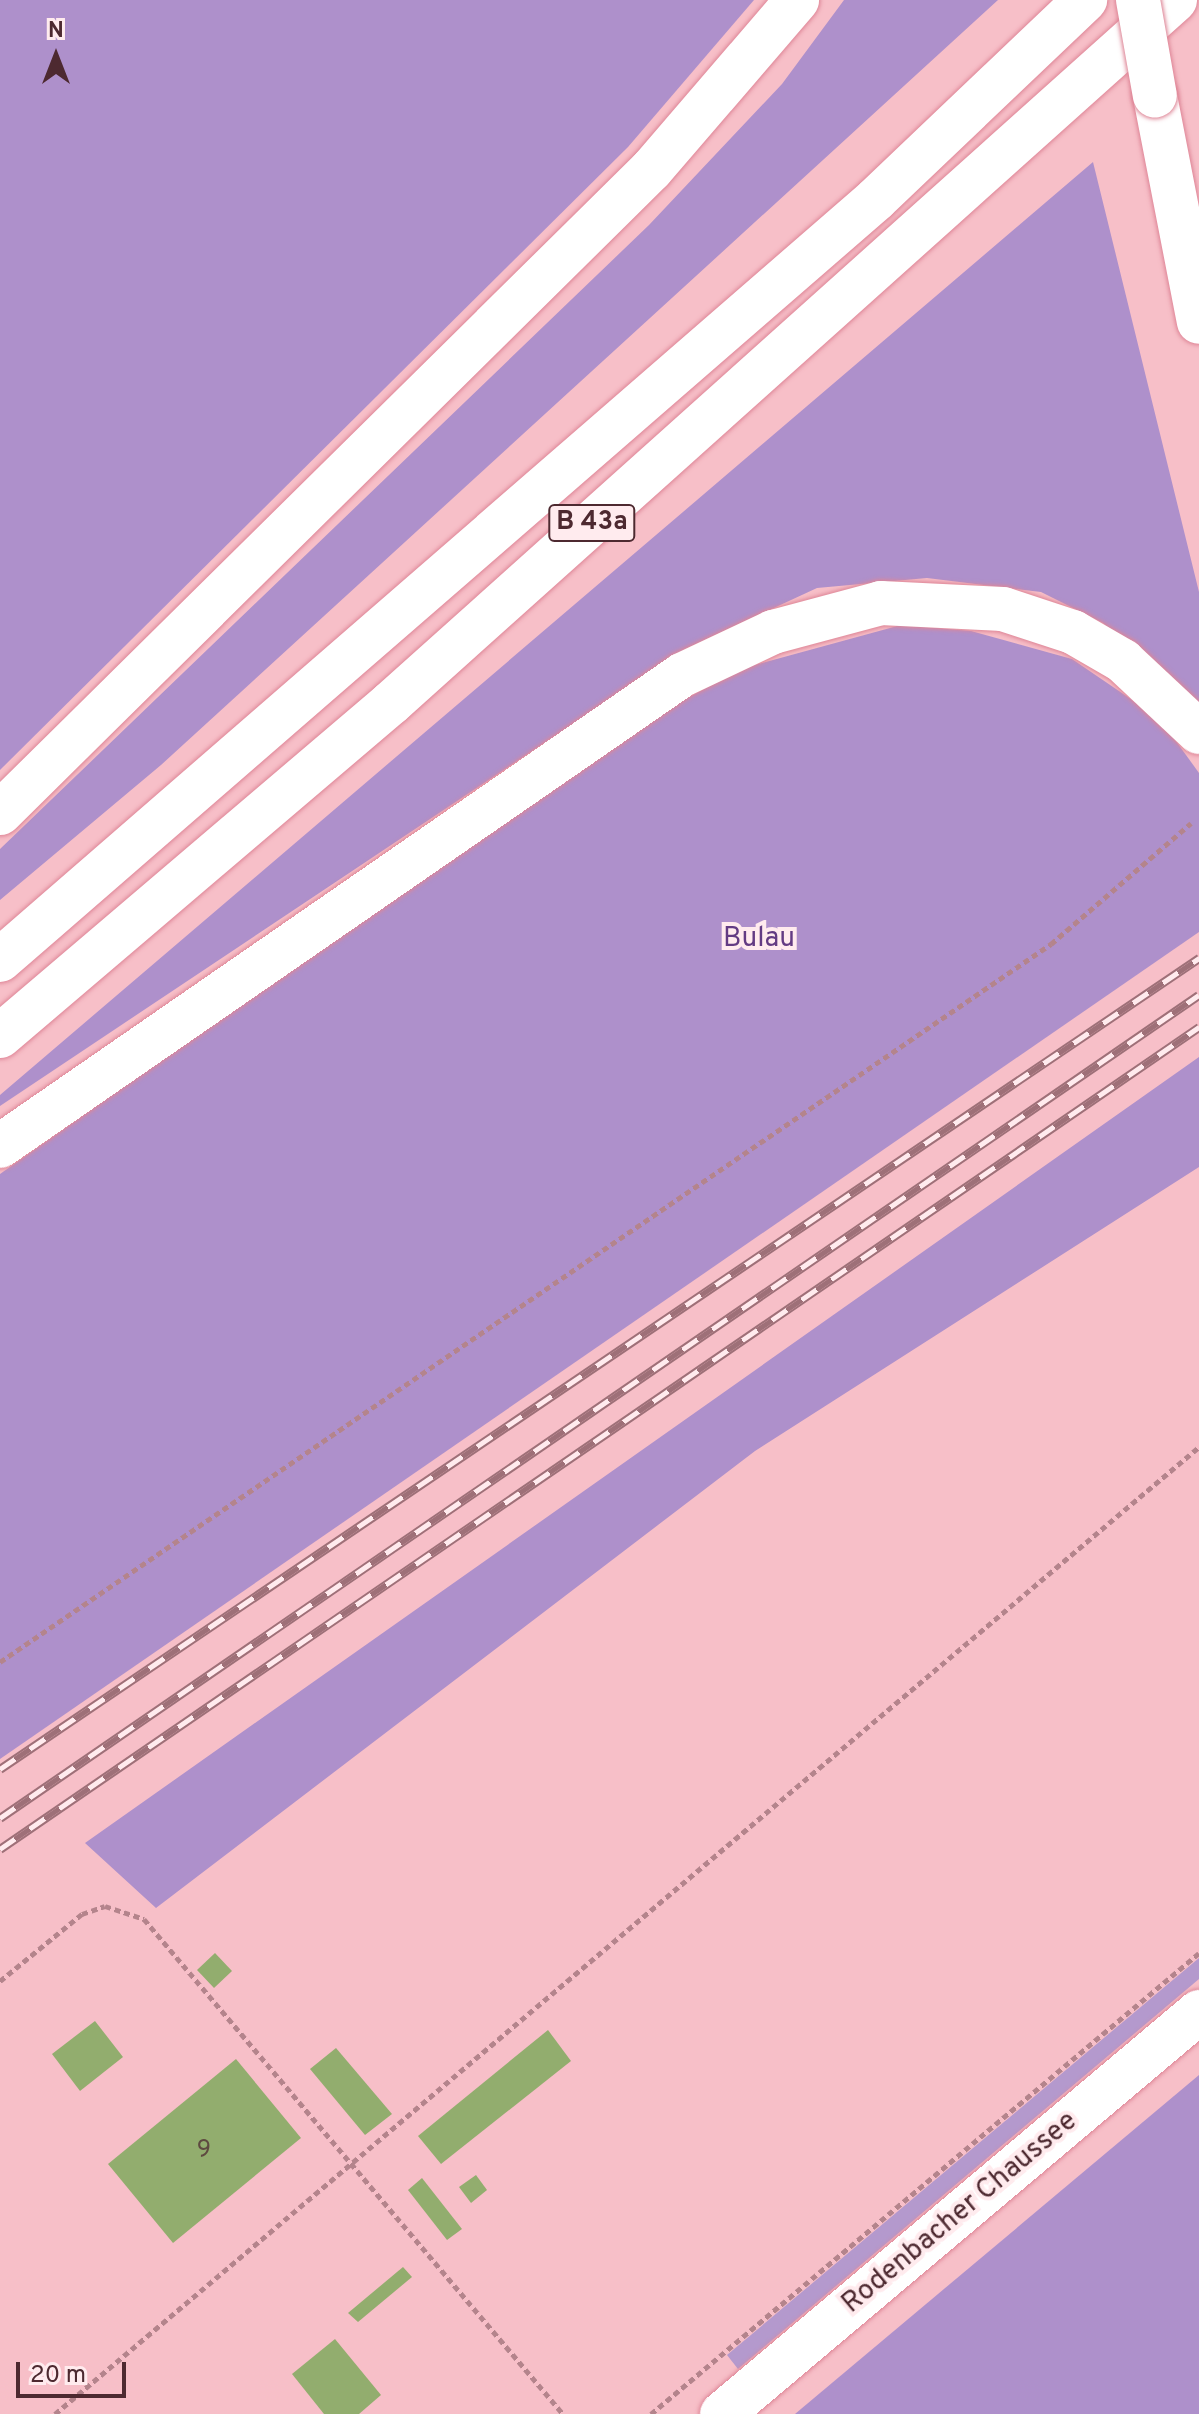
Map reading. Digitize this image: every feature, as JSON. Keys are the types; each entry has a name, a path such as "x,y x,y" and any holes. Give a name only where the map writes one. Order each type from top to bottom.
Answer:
{"main road":[{"path":"0,813 651,170 797,0"},
{"name":"B 43a","path":"0,960 876,199 1085,0"},
{"path":"1138,0 1199,322"},
{"name":"B 43a","path":"0,1036 391,703 1175,0"},
{"path":"0,1146 682,675 773,632 881,603 1003,609 1073,632 1123,661 1199,732"},
{"name":"Rodenbacher Chaussee","path":"722,2414 1199,2012"}],"path":[{"path":"0,1662 1051,944 1191,823"},
{"path":"55,2414 1199,1447"},
{"path":"0,1981 82,1914 105,1906 144,1919 563,2414"},
{"path":"651,2414 1199,1953"}],"shaded area":[{"path":"1199,1958 1199,1979 738,2369 727,2355"}],"green space":[{"path":"0,0 754,0 628,147 0,770"},
{"path":"844,0 998,0 161,765 0,900 0,849 649,225 782,84"},
{"path":"1093,162 1199,592 1199,707 1103,623 1041,592 927,578 817,588 685,649 0,1106 0,1095"},
{"name":"Bulau","path":"901,625 971,631 1072,659 1160,719 1199,773 1199,932 0,1759 0,1174 639,725 740,669"},
{"path":"1199,1057 1199,1167 755,1451 156,1908 85,1843"},
{"path":"1199,2075 1199,2414 795,2414"}],"building":[{"path":"215,1953 232,1971 214,1988 197,1970"},
{"path":"95,2021 123,2057 80,2091 52,2054"},
{"path":"548,2030 571,2061 441,2164 418,2136"},
{"path":"336,2048 392,2114 365,2135 310,2069"},
{"path":"236,2059 301,2138 173,2243 108,2164"},
{"path":"476,2175 487,2190 471,2203 459,2187"},
{"path":"422,2178 462,2229 447,2240 408,2190"},
{"path":"403,2267 412,2277 358,2322 348,2313"},
{"path":"335,2339 381,2395 359,2414 324,2414 292,2374"}],"railway":[{"path":"0,1769 1199,958"},
{"path":"0,1818 1199,995"},
{"path":"0,1849 1199,1027"}]}
